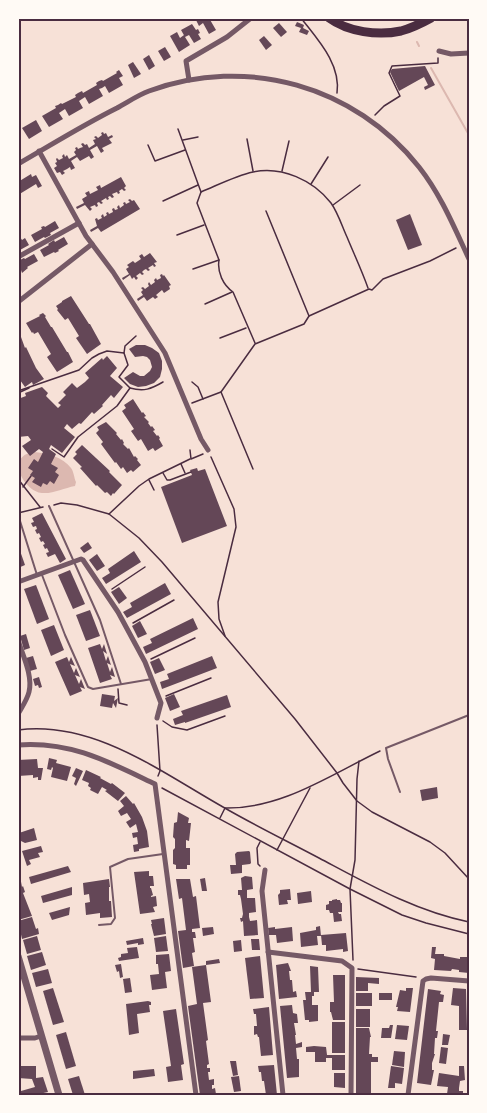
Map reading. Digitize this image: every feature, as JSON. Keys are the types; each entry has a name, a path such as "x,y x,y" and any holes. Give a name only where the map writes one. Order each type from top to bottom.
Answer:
{"highway":[{"path":"328,18 354,30 374,33 400,31 419,25 431,18"}],"street":[{"path":"189,80 186,61 227,37 251,18"},
{"path":"439,51 451,54 469,53"},
{"path":"18,164 148,91 209,76 287,81 336,100 371,121 402,147 433,185 469,259"},
{"path":"39,151 92,244 113,272 165,353 201,439 208,450"},
{"path":"18,257 79,223"},
{"path":"18,302 92,244"},
{"path":"18,582 83,560 127,627 145,662 160,698 157,718"},
{"path":"18,640 30,684 27,698 18,714"},
{"path":"18,745 61,747 90,754 154,784 196,1095"},
{"path":"265,870 262,891 283,1095"},
{"path":"268,952 342,961 352,968 351,1095"},
{"path":"18,956 59,1095"},
{"path":"408,1095 422,985 426,979 469,981"},
{"path":"18,1038 41,1036"}],"lane":[{"path":"49,506 100,620 119,685"},
{"path":"20,522 39,574 88,687 93,689 152,679"},
{"path":"400,792 386,748 469,716"},
{"path":"99,925 111,924 115,918 110,867 128,859 163,854"}],"path":[{"path":"302,18 326,50 338,81 336,100"},
{"path":"371,121 376,112 400,96 389,73 392,66 438,63 439,51"},
{"path":"178,129 201,192"},
{"path":"182,140 198,137"},
{"path":"247,139 253,172"},
{"path":"282,172 289,141"},
{"path":"148,145 155,161 185,150"},
{"path":"310,184 328,157"},
{"path":"255,344 233,292 225,286 218,268 219,260 196,203 201,192 253,172 268,170 296,176 310,184 332,205 369,289"},
{"path":"163,201 198,184"},
{"path":"332,205 360,185"},
{"path":"266,211 309,316"},
{"path":"177,235 205,224"},
{"path":"187,405 221,392 255,344 304,324 309,316 369,289 372,290 383,279 430,261 462,244"},
{"path":"193,269 219,260"},
{"path":"205,304 233,292"},
{"path":"220,338 247,327"},
{"path":"136,336 125,346 124,353 128,365 119,377 130,388 138,390 147,390 163,382"},
{"path":"18,392 79,370 92,358 107,351 124,353"},
{"path":"192,382 198,387 203,399"},
{"path":"52,449 64,457 78,437 117,406 130,388"},
{"path":"221,392 253,469"},
{"path":"190,450 191,459"},
{"path":"109,514 149,479 204,454 208,450 234,509 236,527 218,602 219,619 225,637"},
{"path":"181,464 186,474"},
{"path":"163,472 170,480 191,472"},
{"path":"24,486 31,476"},
{"path":"18,479 40,508"},
{"path":"149,479 154,490"},
{"path":"18,513 61,503 77,505 109,514 139,538 162,562 295,720 357,801 372,812 429,842 445,853 469,878"},
{"path":"106,593 145,567"},
{"path":"127,627 174,600"},
{"path":"145,662 195,638"},
{"path":"160,698 211,678"},
{"path":"119,685 119,703 128,705"},
{"path":"157,718 172,727 187,730 225,717"},
{"path":"157,718 160,771 154,784 402,915 469,934"},
{"path":"18,730 46,729 69,732 124,752 388,894 421,909 469,922"},
{"path":"225,808 261,805 281,799 310,787 386,748"},
{"path":"359,761 355,860 350,889 352,968 426,979"},
{"path":"277,850 310,787"},
{"path":"219,819 225,808"},
{"path":"260,841 257,848 258,864 265,870"}],"shaded area":[{"path":"34,452 54,456 68,464 73,471 75,486 46,493 29,487 20,474 19,466 20,460 25,455"}],"building":[{"path":"199,18 200,20 209,18 216,30 209,34 203,23 199,26 196,20"},
{"path":"297,22 309,31 307,35 299,32 301,28 295,26"},
{"path":"279,23 287,32 281,37 273,28"},
{"path":"192,24 196,30 198,29 201,39 194,43 189,35 185,37 190,45 179,52 170,36 177,32 180,38 184,35 181,30"},
{"path":"264,36 272,45 266,50 259,40"},
{"path":"165,47 171,57 164,61 158,51"},
{"path":"149,55 155,66 149,70 143,59"},
{"path":"133,62 141,74 134,78 128,65"},
{"path":"425,66 435,85 425,90 424,87 428,85 424,77 399,91 390,72 392,69"},
{"path":"119,70 123,76 119,78 123,85 109,93 105,86 99,89 103,96 89,104 85,97 79,101 83,108 69,116 65,109 59,113 63,119 49,127 42,116 56,108 55,106 76,97 78,93 82,91 83,93"},
{"path":"36,120 42,131 29,139 22,128"},
{"path":"103,132 108,137 112,135 113,137 109,139 112,143 102,148 104,151 101,153 97,146 90,150 94,157 91,159 89,156 80,161 77,157 71,161 75,168 71,170 70,167 63,171 65,173 62,175 60,172 57,173 54,168 57,166 55,163 57,158 59,160 63,158 64,154 69,159 76,155 75,148 83,147 81,144 83,143 89,148 95,144 94,137 98,138"},
{"path":"31,174 32,177 36,175 42,186 38,188 36,184 18,195 18,182"},
{"path":"121,177 126,190 122,189 118,194 117,192 112,194 114,197 110,196 109,199 101,201 103,203 97,203 98,206 90,207 92,209 90,211 85,205 77,209 76,207 84,203 82,199 87,196 85,193 89,191 90,194 98,190 96,187 100,185 101,188"},
{"path":"128,200 134,200 140,209 101,232 98,228 91,232 90,230 97,226 95,219 98,220 103,214 104,217 106,213 113,212 112,209 118,209 119,205 120,208 124,205 123,203 130,202"},
{"path":"410,214 422,245 408,250 396,220"},
{"path":"55,221 59,228 50,233 51,235 35,242 31,235 42,229 41,227"},
{"path":"64,237 68,244 59,251 44,257 40,250 54,240 55,242"},
{"path":"18,238 22,240 25,238 29,245 20,250 18,254"},
{"path":"150,253 157,262 154,263 156,266 148,268 150,270 148,271 144,270 142,272 144,274 140,273 136,276 138,278 136,280 130,275 123,280 122,278 129,274 126,269 129,267 127,265 141,259 139,256 142,254 144,257"},
{"path":"34,254 38,261 22,273 21,270 18,272 18,261"},
{"path":"162,274 171,285 170,289 164,293 162,290 155,299 153,297 147,301 144,297 138,301 137,299 143,295 141,288 145,289 149,286 149,282 151,285 156,278 157,280 161,278"},
{"path":"71,296 101,344 87,354 76,338 79,336 68,318 65,320 57,310 56,306"},
{"path":"43,313 73,362 57,372 47,357 51,354 38,332 32,333 26,323"},
{"path":"18,335 44,379 33,385 32,382 25,387 18,373"},
{"path":"136,345 152,348 159,353 162,361 160,377 154,383 146,386 138,387 130,384 124,378 133,372 144,376 152,367 147,357 135,357 129,349"},
{"path":"107,356 117,368 110,376 123,387 114,398 111,395 103,406 94,414 92,412 81,424 79,423 72,429 67,424 64,428 75,437 62,453 51,445 49,449 56,454 51,464 58,468 55,472 59,475 54,484 50,481 47,485 43,483 41,487 32,482 35,478 30,475 33,471 28,468 34,459 38,462 43,452 39,449 30,456 22,446 31,440 28,436 18,437 18,399 26,396 25,393 42,387 48,393 46,396 58,408 61,405 58,403 66,395 63,392 72,383 77,388 85,382 89,378 85,373"},
{"path":"133,399 160,438 163,446 155,451 153,448 148,451 141,439 138,441 131,431 134,429 122,411 126,408 124,405"},
{"path":"106,422 138,459 141,465 133,472 131,470 127,473 123,467 121,469 101,444 103,442 96,433 99,430 97,427"},
{"path":"82,445 122,485 111,496 96,486 73,458"},
{"path":"197,468 198,471 205,469 227,526 182,543 161,487 192,475 190,470"},
{"path":"42,513 66,559 60,563 55,554 48,557 46,553 49,552 35,530 36,526 33,527 31,523 34,522 32,518"},
{"path":"88,542 92,548 84,553 80,548"},
{"path":"18,545 25,565 18,568"},
{"path":"134,551 141,562 106,584 102,578 110,573 108,569"},
{"path":"97,554 105,566 97,571 89,560"},
{"path":"70,570 85,604 73,609 58,575"},
{"path":"165,583 171,594 127,618 123,612 132,607 130,603"},
{"path":"36,585 49,619 37,624 24,589"},
{"path":"119,587 127,598 119,604 111,592"},
{"path":"90,610 100,636 86,641 76,615"},
{"path":"193,618 198,629 146,654 143,647 152,643 150,639"},
{"path":"140,621 147,634 138,638 132,626"},
{"path":"54,625 64,650 51,656 41,630"},
{"path":"26,634 30,648 24,650 20,636"},
{"path":"100,644 102,649 104,644 107,654 103,651 106,661 108,656 111,665 107,663 110,672 112,667 115,677 110,675 112,679 100,683 88,648"},
{"path":"33,656 37,669 30,671 26,658"},
{"path":"212,656 217,668 162,689 160,682 169,679 167,674"},
{"path":"67,657 69,662 71,657 75,666 70,664 74,673 76,668 80,677 75,675 79,684 81,679 85,689 80,687 82,691 70,696 55,662"},
{"path":"159,658 165,670 155,674 150,662"},
{"path":"39,677 42,687 39,688 38,685 35,686 33,679"},
{"path":"102,694 115,696 114,701 118,698 116,708 113,703 112,708 100,706"},
{"path":"174,694 180,707 170,711 165,698"},
{"path":"227,695 231,707 175,725 173,719 183,715 181,711"},
{"path":"49,758 57,760 56,763 71,767 67,781 51,777 53,768 47,769"},
{"path":"37,759 38,768 43,768 41,780 38,780 38,777 33,778 33,775 18,776 18,760"},
{"path":"76,768 83,771 76,786 74,784 76,778 72,776"},
{"path":"86,770 112,783 125,793 118,801 102,787 98,794 90,790 89,783 82,780"},
{"path":"437,787 438,798 422,801 420,790"},
{"path":"126,796 134,803 147,831 149,847 134,852 133,845 138,844 137,837 133,838 132,833 138,832 136,824 130,828 126,822 131,819 127,813 121,816 118,811 124,806 120,801"},
{"path":"178,812 189,818 188,823 191,823 189,841 186,840 186,848 190,848 190,865 187,865 187,869 176,869 176,865 173,864 174,823 177,822"},
{"path":"34,828 37,840 18,842 21,838 19,833"},
{"path":"41,846 43,852 38,853 40,857 29,860 31,864 27,866 22,851"},
{"path":"249,851 251,863 242,865 242,873 231,874 230,865 236,865 235,854"},
{"path":"68,866 71,872 31,884 29,877"},
{"path":"19,871 25,892 23,893 32,916 18,920"},
{"path":"149,871 149,876 153,876 154,886 150,886 153,895 151,897 156,896 157,906 153,907 155,912 140,914 134,872"},
{"path":"252,877 253,889 247,890 247,898 255,898 256,912 249,913 249,917 250,921 257,920 258,935 244,936 243,921 241,922 240,918 243,914 238,890 242,890 241,878"},
{"path":"205,878 207,891 202,891 200,879"},
{"path":"109,879 112,917 100,918 100,913 86,915 85,903 90,902 89,894 84,895 83,883"},
{"path":"176,879 190,879 193,897 196,896 200,928 192,929 196,938 193,938 194,966 183,968 178,931 186,930 182,898 179,899"},
{"path":"72,887 72,895 43,903 41,896"},
{"path":"290,889 291,900 287,900 288,904 279,905 280,890"},
{"path":"311,891 312,902 298,904 297,893"},
{"path":"337,899 342,903 342,912 338,912 341,914 342,921 334,922 333,913 326,910 326,905 329,901"},
{"path":"70,907 69,915 52,920 49,913"},
{"path":"32,917 39,934 22,939 18,921"},
{"path":"164,918 166,934 154,936 151,920"},
{"path":"320,926 321,936 317,936 318,945 301,947 300,933 316,930 316,927"},
{"path":"213,927 214,934 203,936 202,928"},
{"path":"275,927 275,929 292,927 293,941 277,943 276,935 269,935 268,928"},
{"path":"346,933 348,951 343,952 343,949 326,951 326,945 322,945 321,935"},
{"path":"37,936 41,950 27,954 23,940"},
{"path":"166,936 168,951 156,952 154,938"},
{"path":"143,938 144,944 127,945 126,941"},
{"path":"251,939 259,939 260,950 252,950"},
{"path":"241,940 242,951 234,952 233,941"},
{"path":"137,947 139,958 119,961 121,954 128,953 127,948"},
{"path":"432,947 436,947 435,954 460,959 460,957 469,957 469,973 452,969 451,971 434,970 435,959 431,958"},
{"path":"42,952 46,965 31,970 27,956"},
{"path":"169,954 171,971 165,972 167,988 152,990 150,975 159,974 156,955"},
{"path":"260,956 264,998 250,999 245,958"},
{"path":"219,959 220,963 206,965 206,961"},
{"path":"288,963 293,992 296,991 297,997 279,999 276,965"},
{"path":"121,964 123,977 120,978 115,965"},
{"path":"206,965 211,1002 203,1003 208,1040 206,1041 209,1064 207,1068 210,1068 209,1080 214,1079 212,1089 215,1088 216,1094 200,1095 188,1006 197,1004 192,967"},
{"path":"310,966 318,967 319,992 314,992 312,996 312,1005 318,1005 318,1021 309,1022 305,1020 303,1000 306,1000 305,992 311,992"},
{"path":"48,969 52,983 36,987 32,973"},
{"path":"333,975 345,975 345,1020 333,1020 330,1012 330,1002 334,1002"},
{"path":"356,977 379,978 379,984 368,983 368,991 356,991"},
{"path":"130,978 132,992 125,993 123,979"},
{"path":"53,988 64,1022 53,1025 43,991"},
{"path":"406,988 413,988 410,1012 397,1011 400,990 406,991"},
{"path":"453,988 466,989 467,1030 459,1030 459,1006 451,1005"},
{"path":"428,989 441,991 440,994 444,995 443,1002 439,1002 431,1085 417,1083"},
{"path":"356,993 372,993 372,1006 356,1006"},
{"path":"379,993 392,993 392,1000 379,1000"},
{"path":"151,1002 150,1012 137,1014 139,1033 129,1035 126,1004"},
{"path":"292,1005 293,1013 297,1014 298,1023 294,1023 296,1044 302,1042 302,1047 296,1048 297,1059 299,1059 299,1077 287,1078 280,1006"},
{"path":"269,1007 273,1055 261,1056 259,1037 257,1034 254,1035 254,1026 257,1026 253,1009"},
{"path":"176,1009 184,1064 181,1065 183,1080 168,1082 166,1067 171,1066 163,1011"},
{"path":"356,1009 370,1009 370,1027 356,1027"},
{"path":"332,1022 345,1022 345,1053 332,1053"},
{"path":"393,1025 391,1038 381,1038 382,1028 389,1028"},
{"path":"397,1025 409,1026 407,1040 395,1039"},
{"path":"356,1028 369,1028 371,1037 369,1054 372,1054 372,1057 378,1057 378,1062 371,1062 371,1093 356,1093"},
{"path":"66,1032 76,1066 66,1069 56,1035"},
{"path":"443,1034 450,1035 448,1045 442,1045"},
{"path":"306,1047 326,1047 327,1055 345,1055 345,1070 332,1070 332,1058 326,1058 326,1062 315,1062 315,1052 306,1052"},
{"path":"441,1047 448,1048 446,1064 439,1063"},
{"path":"394,1051 405,1052 404,1067 392,1065"},
{"path":"230,1061 236,1061 238,1075 233,1076"},
{"path":"274,1065 277,1095 266,1095 258,1066"},
{"path":"18,1066 36,1066 36,1078 43,1077 48,1092 21,1095 21,1091 35,1087 32,1079 18,1078"},
{"path":"391,1066 404,1068 402,1084 395,1083 395,1088 388,1088"},
{"path":"459,1066 464,1066 465,1080 460,1081 459,1088 459,1091 463,1091 463,1095 447,1094 448,1087 437,1086 439,1073 459,1076"},
{"path":"154,1069 155,1076 133,1079 133,1071"},
{"path":"334,1073 345,1073 345,1088 334,1087"},
{"path":"79,1076 85,1095 73,1095 68,1079"},
{"path":"239,1076 241,1091 234,1092 231,1077"}],"waterway":[{"path":"417,42 419,46"},
{"path":"431,68 469,135"}]}
